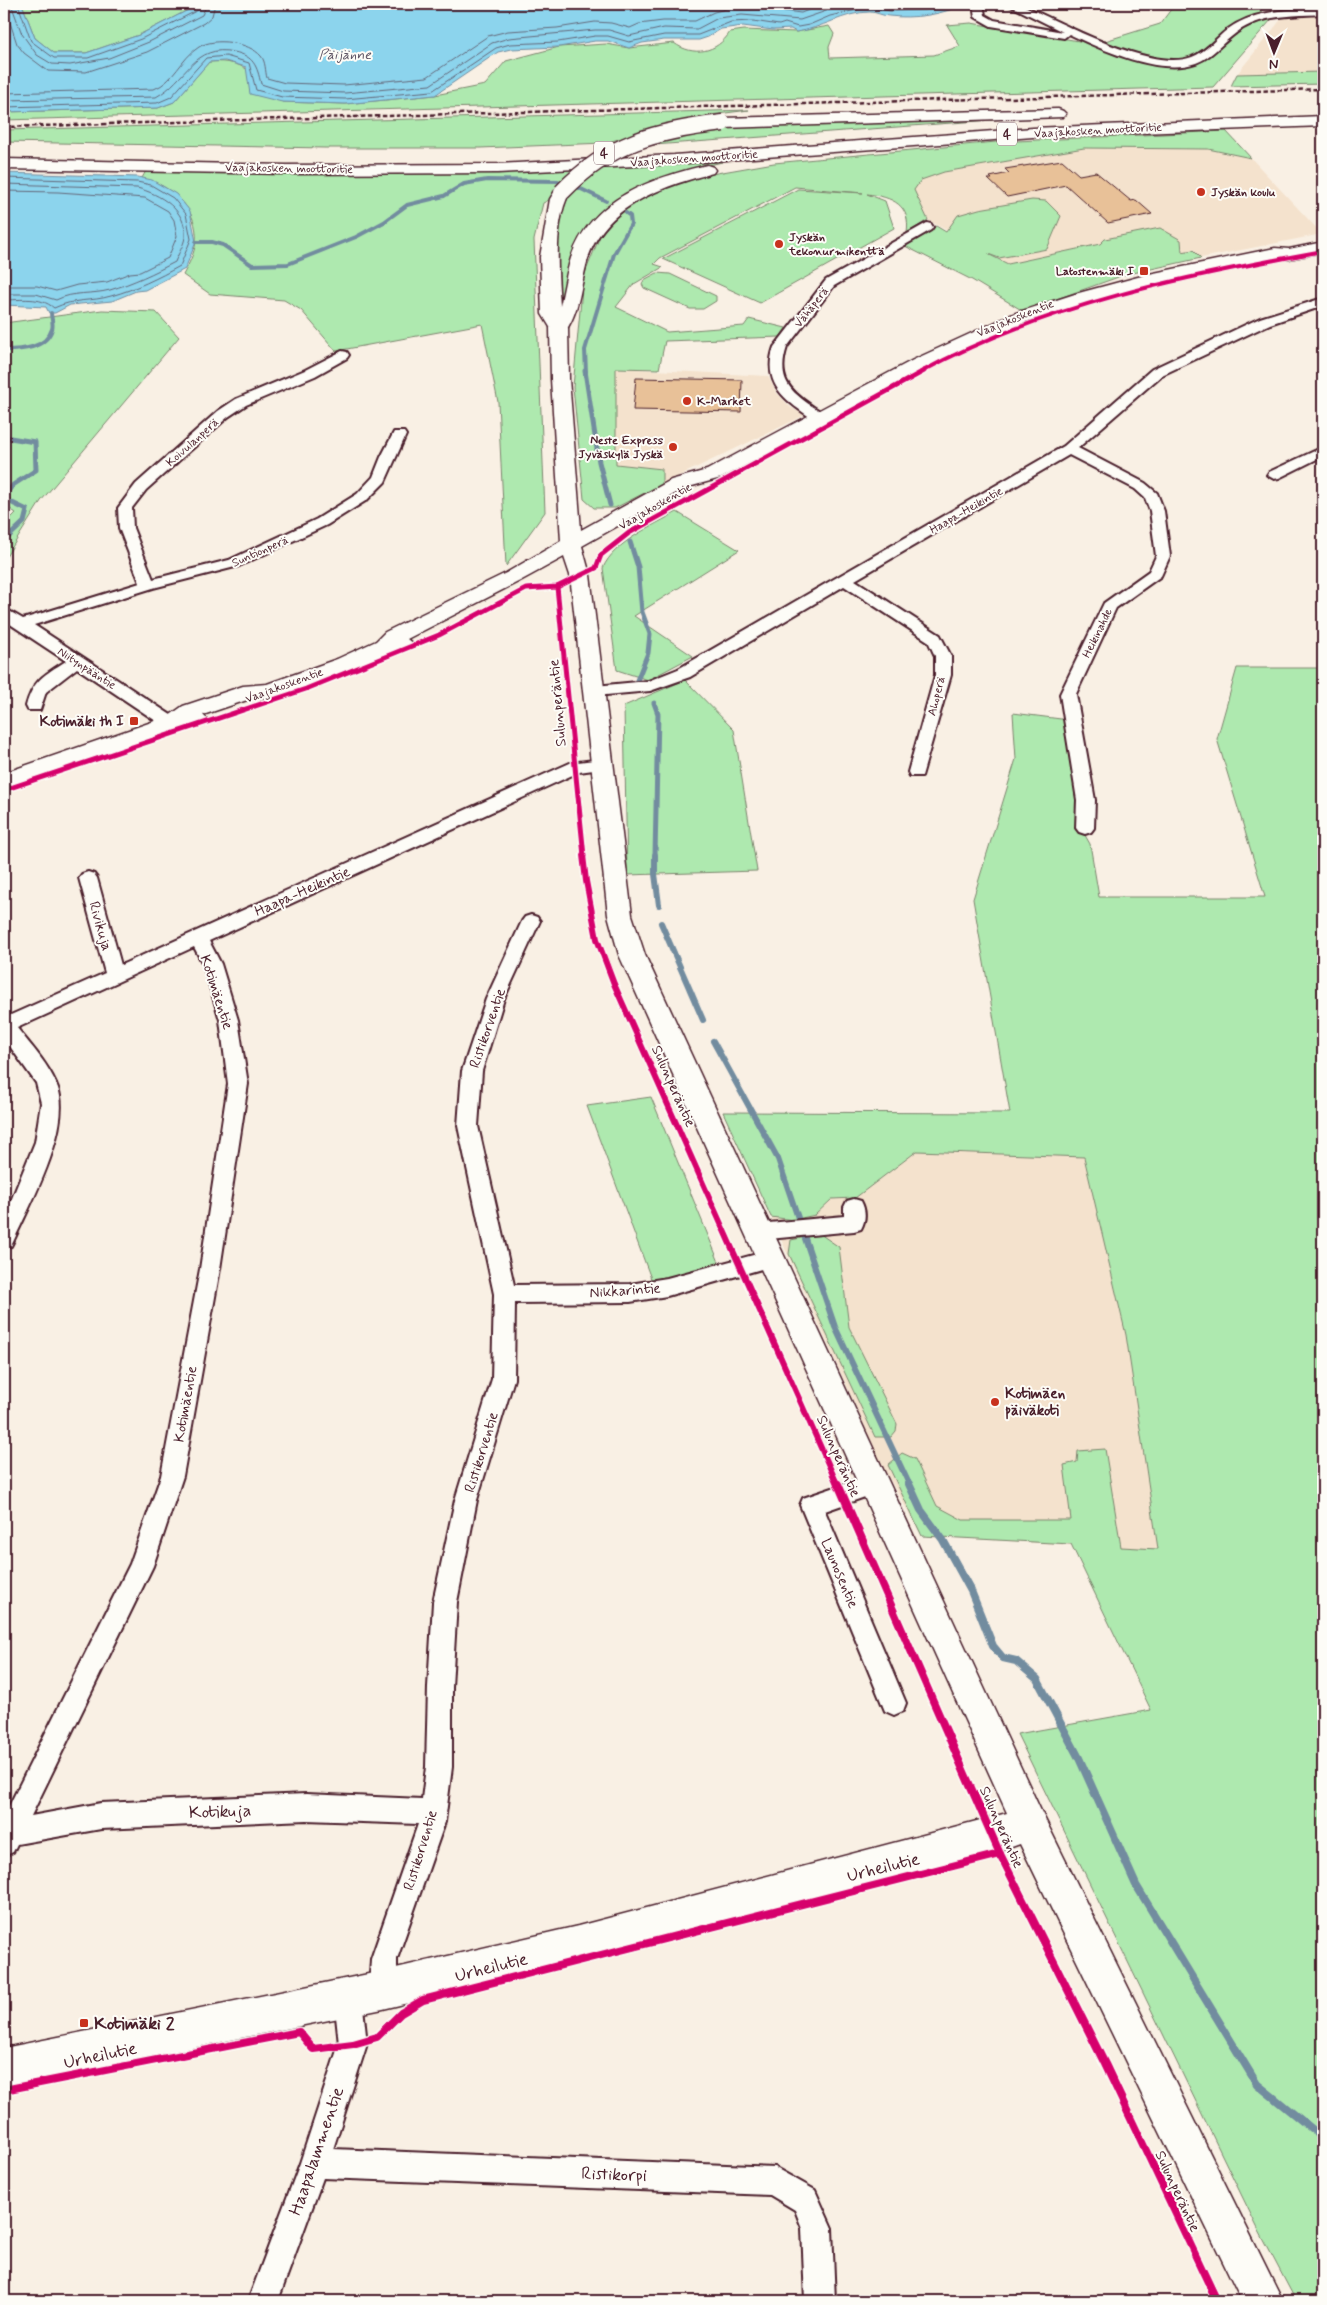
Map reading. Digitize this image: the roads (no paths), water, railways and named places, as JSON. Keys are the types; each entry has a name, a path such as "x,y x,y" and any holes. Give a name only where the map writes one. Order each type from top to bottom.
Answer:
{"main road":[{"name":"Vaajakosken moottoritie","path":"4,153 402,159 566,155 713,147 994,126 1164,116 1323,111"},
{"path":"791,152 685,175 653,185 618,205 603,217 590,234 580,256 568,315 559,328 551,314 549,257 552,223 558,200 573,179 593,162 612,151 652,135 723,123 1073,113"},
{"path":"1110,113 1164,116"},
{"name":"Vaajakosken moottoritie","path":"4,164 417,170 573,165 791,152 1011,134 1323,121"},
{"name":"Vaajakoskentie","path":"1276,253 1283,248 1323,241"},
{"name":"Vaajakoskentie","path":"4,781 175,722 196,720 257,700 269,691 345,664 384,646 393,637 573,549 678,484 697,477 711,475 920,364 1019,318 1081,298 1155,278 1276,253 1289,254 1323,247"},
{"name":"Sulunperäntie","path":"559,328 560,379 573,549 580,575 595,691 620,915 632,955 1029,1823 1263,2301"},
{"name":"Urheilutie","path":"4,2067 348,1998 578,1944 992,1836 1029,1823"}],"street":[{"path":"978,4 980,17 991,23 1093,40"},
{"path":"1012,4 1138,58 1166,63 1178,63 1197,59 1237,27 1257,18 1274,14 1323,11"},
{"name":"Vähäperä","path":"821,418 795,402 784,390 777,374 776,358 781,347 830,284 927,227"},
{"name":"Haapa-Heikintie","path":"595,691 650,686 677,676 1069,448 1157,372 1265,321 1323,302"},
{"name":"Koivulanperä","path":"148,585 126,528 125,508 141,487 223,414 241,402 310,373 342,356"},
{"name":"Suntionperä","path":"22,624 148,585 234,563 322,522 362,497 380,480 388,457 399,435"},
{"name":"Heikinahde","path":"1069,448 1140,486 1152,496 1157,511 1164,556 1156,573 1109,606 1068,694 1086,800 1085,828"},
{"path":"1274,475 1323,451"},
{"name":"Ahoperä","path":"844,579 934,638 943,656 943,675 916,772"},
{"name":"Niitynpääntie","path":"4,613 175,722"},
{"path":"34,706 38,690 55,674 77,661"},
{"name":"Haapa-Heikintie","path":"5,1025 576,767 602,764"},
{"name":"Rivikuja","path":"88,878 115,975"},
{"name":"Ristikorventie","path":"383,1990 384,1960 432,1822 439,1767 440,1687 445,1602 466,1500 503,1379 505,1294 468,1126 472,1071 495,999 531,920"},
{"name":"Kotimäentie","path":"6,1838 141,1566 172,1476 210,1269 238,1084 229,1020 212,964 198,938"},
{"path":"4,1240 45,1144 52,1114 49,1090 5,1025"},
{"path":"758,1232 854,1224 854,1207"},
{"name":"Nikkarintie","path":"505,1294 630,1293 667,1287 772,1258"},
{"name":"Launosentie","path":"874,1484 811,1504 894,1703"},
{"name":"Kotikuja","path":"6,1838 101,1816 306,1807 433,1812"},
{"name":"Haapalammentie","path":"263,2301 314,2163 353,2044 348,1998"},
{"name":"Ristikorpi","path":"314,2163 774,2181 805,2200 817,2228 820,2301"}],"water":[{"name":"Päijänne","path":"4,4 22,4 35,38 54,53 86,53 139,35 200,4 964,4 946,11 917,16 898,17 872,12 860,13 796,32 791,29 773,30 743,26 721,29 699,40 664,40 642,43 629,48 608,41 595,41 559,47 511,49 498,52 435,95 345,104 282,102 250,94 246,67 225,61 209,62 174,102 158,108 4,112"},
{"path":"1031,4 1096,4 1067,10"},
{"path":"4,173 138,177 152,180 176,194 190,211 196,242 185,269 145,290 136,291 112,301 70,305 55,313 49,313 46,307 4,305"}],"waterway":[{"path":"196,242 212,242 223,245 252,265 288,264 356,237 384,222 407,205 444,196 464,184 487,180 558,181"},
{"path":"579,188 606,201"},
{"path":"586,372 585,350 614,254 631,224 630,216 626,213"},
{"path":"4,350 25,349 44,341 49,336 53,327 51,313"},
{"path":"585,371 599,462 610,505"},
{"path":"4,437 35,442 36,470 13,485 4,496"},
{"path":"4,499 27,510 24,522 4,541"},
{"path":"630,542 638,567 642,612 650,634 648,653 636,683"},
{"path":"654,703 658,714 655,856"},
{"path":"655,856 659,905"},
{"path":"661,923 703,1020"},
{"path":"713,1041 778,1159 835,1327 910,1486"},
{"path":"909,1484 921,1510 943,1540 971,1591 993,1646 1003,1658 1016,1661 1037,1679 1079,1758 1136,1885 1257,2084 1323,2138"}],"railway":[{"path":"4,127 1323,89"}],"place":[{"name":"Jyskän koulu","path":"1201,192"},
{"name":"Jyskän tekonurmikenttä","path":"779,244"},
{"name":"Latostenmäki I","path":"1144,271"},
{"name":"K-Market","path":"687,401"},
{"name":"Neste Express Jyväskylä Jyskä","path":"673,447"},
{"name":"Kotimäki th I","path":"134,721"},
{"name":"Kotimäen päiväkoti","path":"995,1402"},
{"name":"Kotimäki 2","path":"84,2023"}]}
